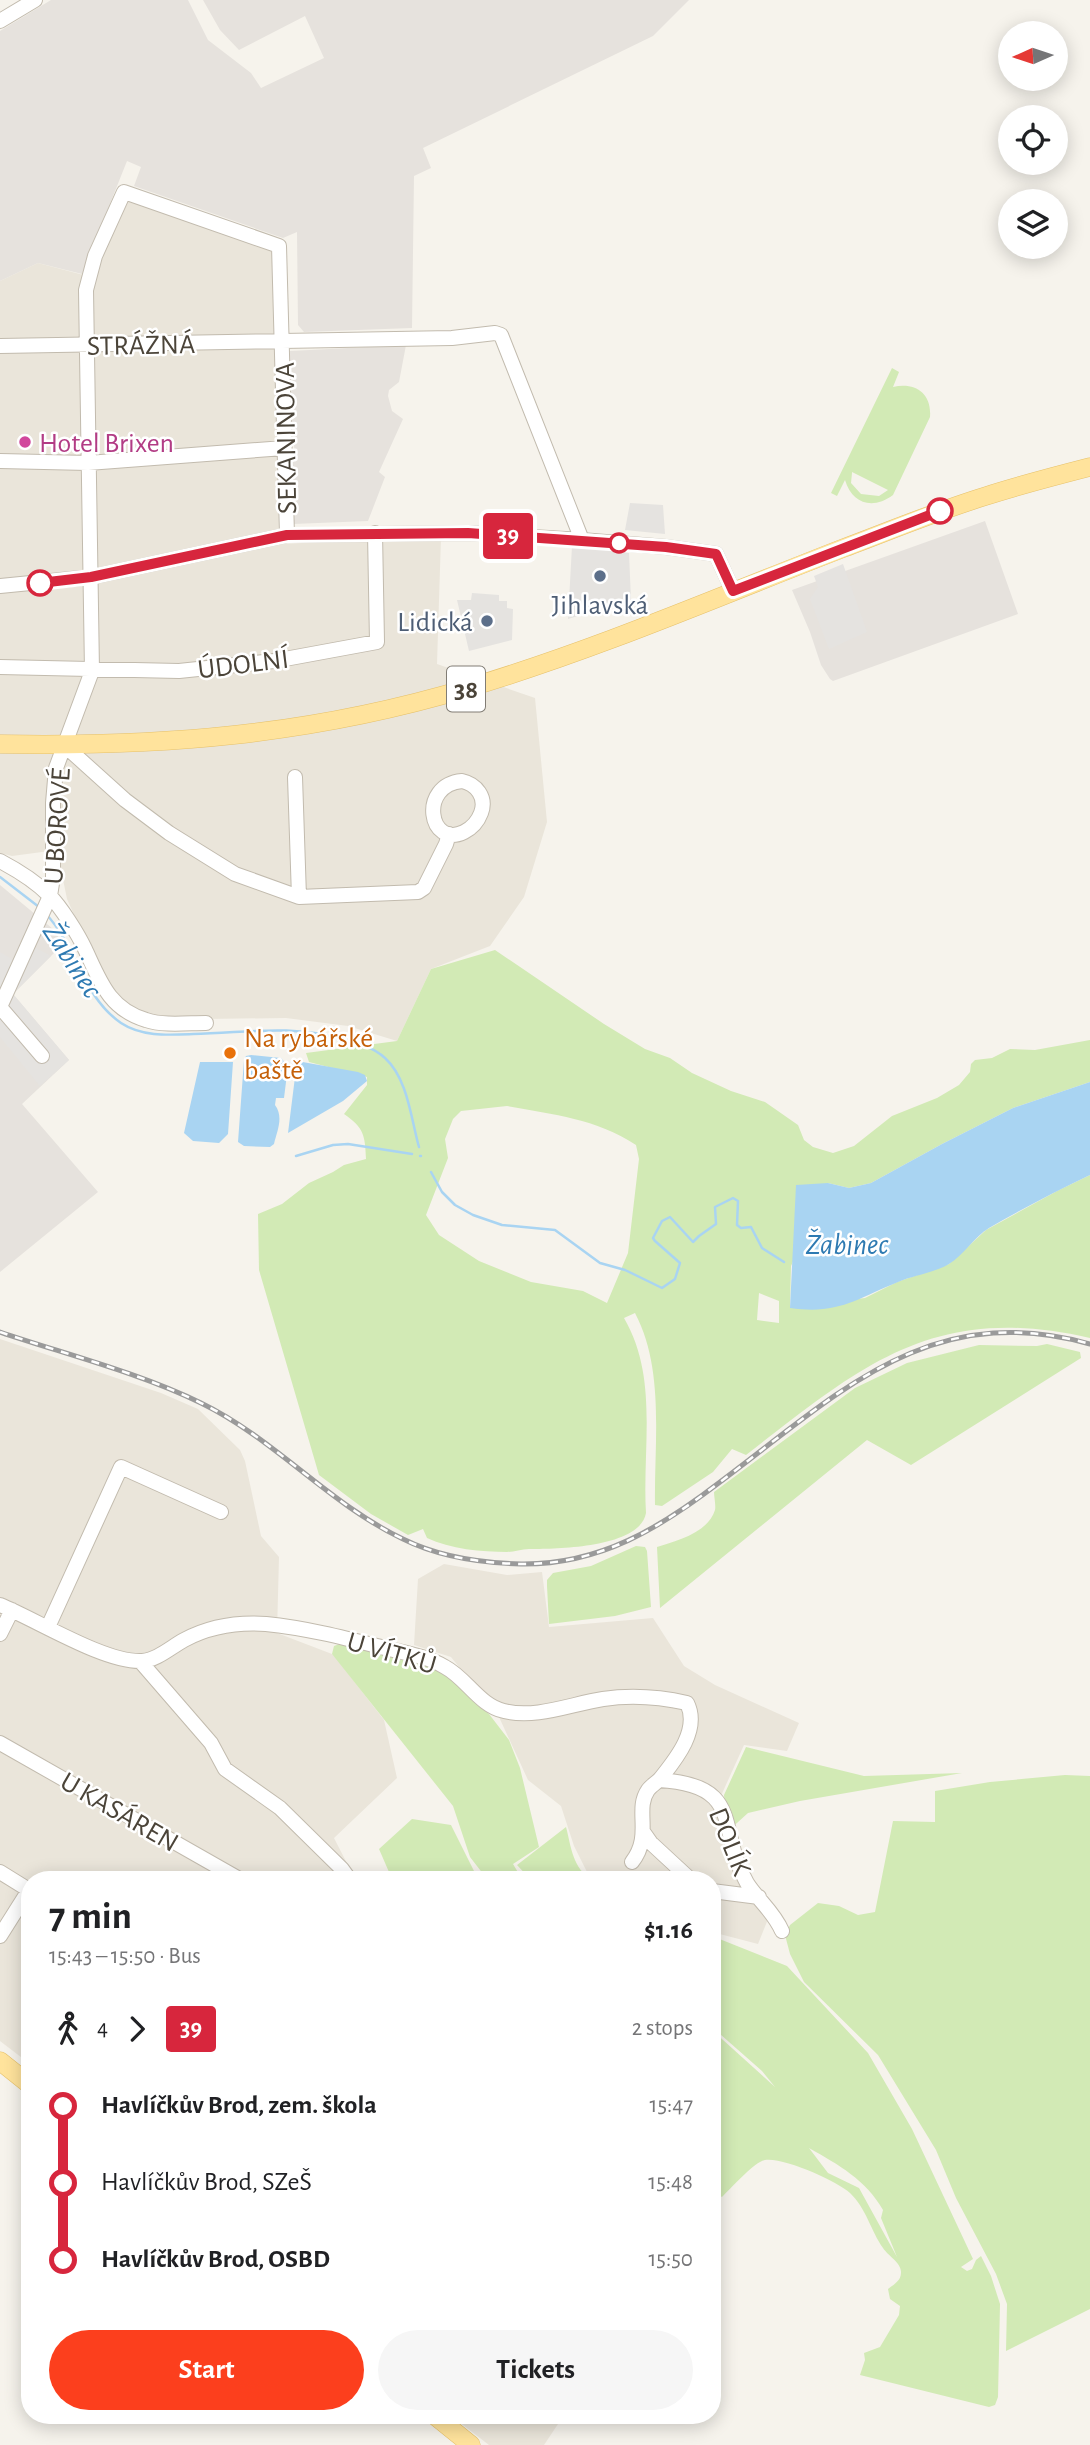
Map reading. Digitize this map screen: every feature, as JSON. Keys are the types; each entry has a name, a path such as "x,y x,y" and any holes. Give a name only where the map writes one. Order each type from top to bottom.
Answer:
{"main road":[{"name":"38","path":"0,744 156,743 251,734 308,726 411,704 533,667 984,496 1090,467"},
{"path":"0,2061 21,2078"},
{"path":"445,2424 471,2445"}],"street":[{"path":"0,21 35,0"},
{"name":"SEKANINOVA","path":"87,345 86,290 94,256 124,192 279,246 287,535"},
{"name":"STRÁŽNÁ","path":"0,345 452,338 495,333 501,335 582,540"},
{"path":"87,345 92,671 64,745 125,800 169,833 235,874 299,897 418,892 424,888 449,834"},
{"path":"0,461 88,463 284,448"},
{"name":"ÚDOLNÍ","path":"0,667 179,671 274,661 377,642 375,533"},
{"path":"0,586 91,577 287,535 468,533 666,547 716,554 733,591"},
{"name":"U BOROVÉ","path":"64,745 56,768 53,877 45,906 84,946 101,985 112,1001 125,1011 150,1021 206,1023"},
{"path":"295,777 299,897"},
{"path":"0,861 20,872 45,906 0,1007 42,1056"},
{"path":"48,1627 121,1467 221,1512"},
{"path":"0,1634 6,1607"},
{"name":"U VÍTKŮ","path":"6,1607 117,1659 151,1659 209,1629 239,1623 263,1624 337,1636 426,1658 447,1667 491,1705 503,1711 533,1713 605,1699 668,1699 687,1703 693,1715 688,1739 659,1780"},
{"path":"140,1661 211,1742 225,1769 281,1808 343,1871"},
{"name":"U KASÁREN","path":"0,1743 225,1871"},
{"path":"632,1863 638,1855 644,1833 643,1801 648,1790 659,1780"},
{"name":"DOLÍK","path":"659,1780 685,1783 713,1796 724,1810 736,1860 748,1885 776,1917 782,1931"},
{"name":"DOLÍK","path":"644,1833 681,1871"},
{"path":"0,1872 21,1886"},
{"name":"DOLÍK","path":"721,1893 746,1893 760,1897"},
{"path":"0,1936 21,1903"}],"shaded area":[{"path":"51,0 188,0 208,40 251,73 261,88 324,58 305,16 239,50 220,30 203,0 689,0 653,36 423,148 431,168 414,176 412,328 304,332 298,325 297,232 283,238 134,186 141,167 127,161 82,274 38,263 0,281 0,31"},
{"path":"128,198 275,249 279,544 441,537 437,664 535,698 547,822 524,897 490,946 431,969 397,1041 348,1026 286,1018 205,1019 138,1014 109,992 67,899 57,850 12,856 0,853 0,281 38,263 95,278"},
{"path":"406,345 399,382 389,390 388,396 392,411 403,419 379,472 385,477 368,521 293,524 291,459 295,455 294,446 291,446 290,351"},
{"path":"630,503 663,505 665,534 625,530"},
{"path":"985,521 1018,614 833,681 830,679 821,665 792,590"},
{"name":"Jihlavská","path":"572,546 629,553 631,600 568,619"},
{"path":"843,564 867,632 829,649 810,599 818,587 814,576"},
{"name":"Lidická","path":"472,593 499,595 499,601 507,601 507,608 513,609 512,640 469,651 457,600 471,600"},
{"path":"0,885 53,929 63,944 13,994 69,1060 22,1104 98,1192 0,1272"},
{"path":"24,942 51,956 13,994 69,1060 40,1086 0,1037 0,952 15,961"},
{"path":"0,1339 161,1393 198,1409 240,1450 245,1461 261,1536 279,1557 277,1633 332,1654 336,1658 384,1720 397,1778 334,1838 351,1871 21,1871 21,2057 0,2041"},
{"path":"444,1564 507,1575 542,1572 549,1627 653,1618 684,1666 715,1685 799,1723 787,1751 744,1745 715,1809 744,1887 770,1914 758,1944 721,1934 721,1871 586,1871 574,1846 561,1806 528,1780 499,1717 451,1657 414,1645 418,1579"},
{"path":"462,2424 558,2424 544,2445 489,2445"}],"green space":[{"path":"892,368 899,372 893,387 915,388 925,396 930,409 930,417 893,495 878,502 864,502 853,495 845,480 837,496 831,493","holes":["852,472 888,490 879,496 861,494 851,483"]},
{"path":"495,950 645,1049 670,1058 692,1073 731,1091 765,1102 798,1125 804,1140 813,1147 833,1153 854,1146 892,1116 937,1098 959,1085 970,1072 971,1064 975,1060 992,1058 1010,1049 1035,1050 1090,1040 1090,1082 1013,1108 871,1183 849,1188 828,1183 791,1266 790,1307 865,1298 897,1282 949,1264 986,1230 1090,1175 1090,1338 1035,1329 987,1328 943,1335 903,1349 865,1369 827,1394 746,1455 732,1449 713,1472 662,1506 655,1505 656,1407 651,1358 635,1313 624,1318 642,1365 647,1414 646,1513 640,1525 613,1540 595,1544 507,1552 446,1545 427,1538 423,1529 408,1535 371,1514 319,1475 259,1270 258,1214 282,1204 309,1183 344,1165 366,1159 362,1133 344,1114 367,1085 367,1077 309,1062 306,1053 397,1041 431,969","holes":["507,1106 590,1123 636,1145 639,1159 628,1253 607,1303 583,1291 531,1282 479,1261 439,1235 426,1215 448,1158 445,1139 453,1119 461,1111","759,1293 779,1301 779,1323 757,1320"]},
{"path":"1047,1344 1080,1352 1081,1358 911,1465 867,1440 660,1608 657,1547 690,1535 706,1525 715,1510 714,1492 855,1388 907,1363 979,1345"},
{"path":"636,1546 645,1547 647,1551 651,1607 615,1616 549,1624 547,1580 553,1573 591,1566"},
{"path":"345,1642 392,1652 395,1661 401,1660 403,1656 426,1661 468,1690 476,1704 489,1714 509,1740 520,1768 539,1847 513,1864 517,1871 481,1871 470,1857 453,1806 332,1654 334,1646"},
{"path":"746,1747 864,1776 962,1773 800,1801 748,1813 727,1832 724,1795"},
{"path":"1065,1775 1090,1776 1090,2309 1006,2351 1007,2304 996,2274 956,2198 936,2150 878,2055 804,1982 790,1954 785,1935 790,1925 818,1903 839,1906 858,1915 875,1912 893,1821 935,1822 935,1791 990,1782"},
{"path":"412,1819 451,1825 474,1871 389,1871 379,1849"},
{"path":"566,1827 571,1849 582,1871 523,1871 517,1865"},
{"path":"721,1940 787,1966 868,2053 912,2129 973,2259 961,2267 967,2271 972,2269 981,2256 991,2276 1000,2304 998,2397 995,2405 989,2407 860,2375 865,2360 864,2353 880,2347 899,2315 900,2306 890,2299 888,2289 898,2281 901,2269 883,2248 850,2193 807,2170 770,2160 762,2161 753,2167 721,2196 721,2038 775,2087 762,2071 721,2035","holes":["809,2148 841,2167 868,2190 883,2210 881,2218 897,2257 859,2188 828,2173"]}],"water":[{"path":"251,1055 281,1058 288,1066 284,1098 276,1098 279,1124 274,1144 270,1147 244,1146 238,1142 244,1060"},
{"path":"297,1061 358,1072 365,1075 367,1081 343,1101 288,1133"},
{"path":"200,1062 233,1062 228,1134 219,1143 193,1141 184,1133"},
{"name":"Žabinec","path":"1090,1082 1090,1175 989,1228 943,1267 846,1304 807,1310 790,1308 796,1185 828,1183 849,1188 871,1183 1013,1108"}],"waterway":[{"name":"Žabinec","path":"0,877 39,907"},
{"name":"Žabinec","path":"46,914 57,927 97,999 108,1012 129,1028 165,1035 268,1030 303,1032 322,1034 375,1051 385,1058 399,1077 408,1100 419,1147"},
{"path":"296,1156 333,1145 348,1144 412,1154"},
{"name":"Žabinec","path":"431,1172 442,1192 455,1205 473,1215 502,1225 555,1230 600,1263 625,1270 662,1288 675,1279 680,1263 653,1238 662,1221 670,1217 693,1242 716,1224 715,1207 733,1198 738,1201 737,1225 741,1228 751,1227 762,1248 784,1262"}],"railway":[{"path":"0,1332 128,1373 201,1403 253,1435 376,1525 403,1539 460,1558 521,1564 577,1558 628,1541 697,1499 846,1388 889,1363 933,1345 981,1334 1033,1333 1090,1344"}],"bus line":[{"name":"39","path":"40,583 91,577 287,535 468,533 666,547 716,554 733,591 940,511"}],"place":[{"name":"Hotel Brixen","path":"25,442"},
{"name":"Jihlavská","path":"600,576"},
{"name":"Lidická","path":"487,621"},
{"name":"Na rybářské baště","path":"230,1053"}]}
